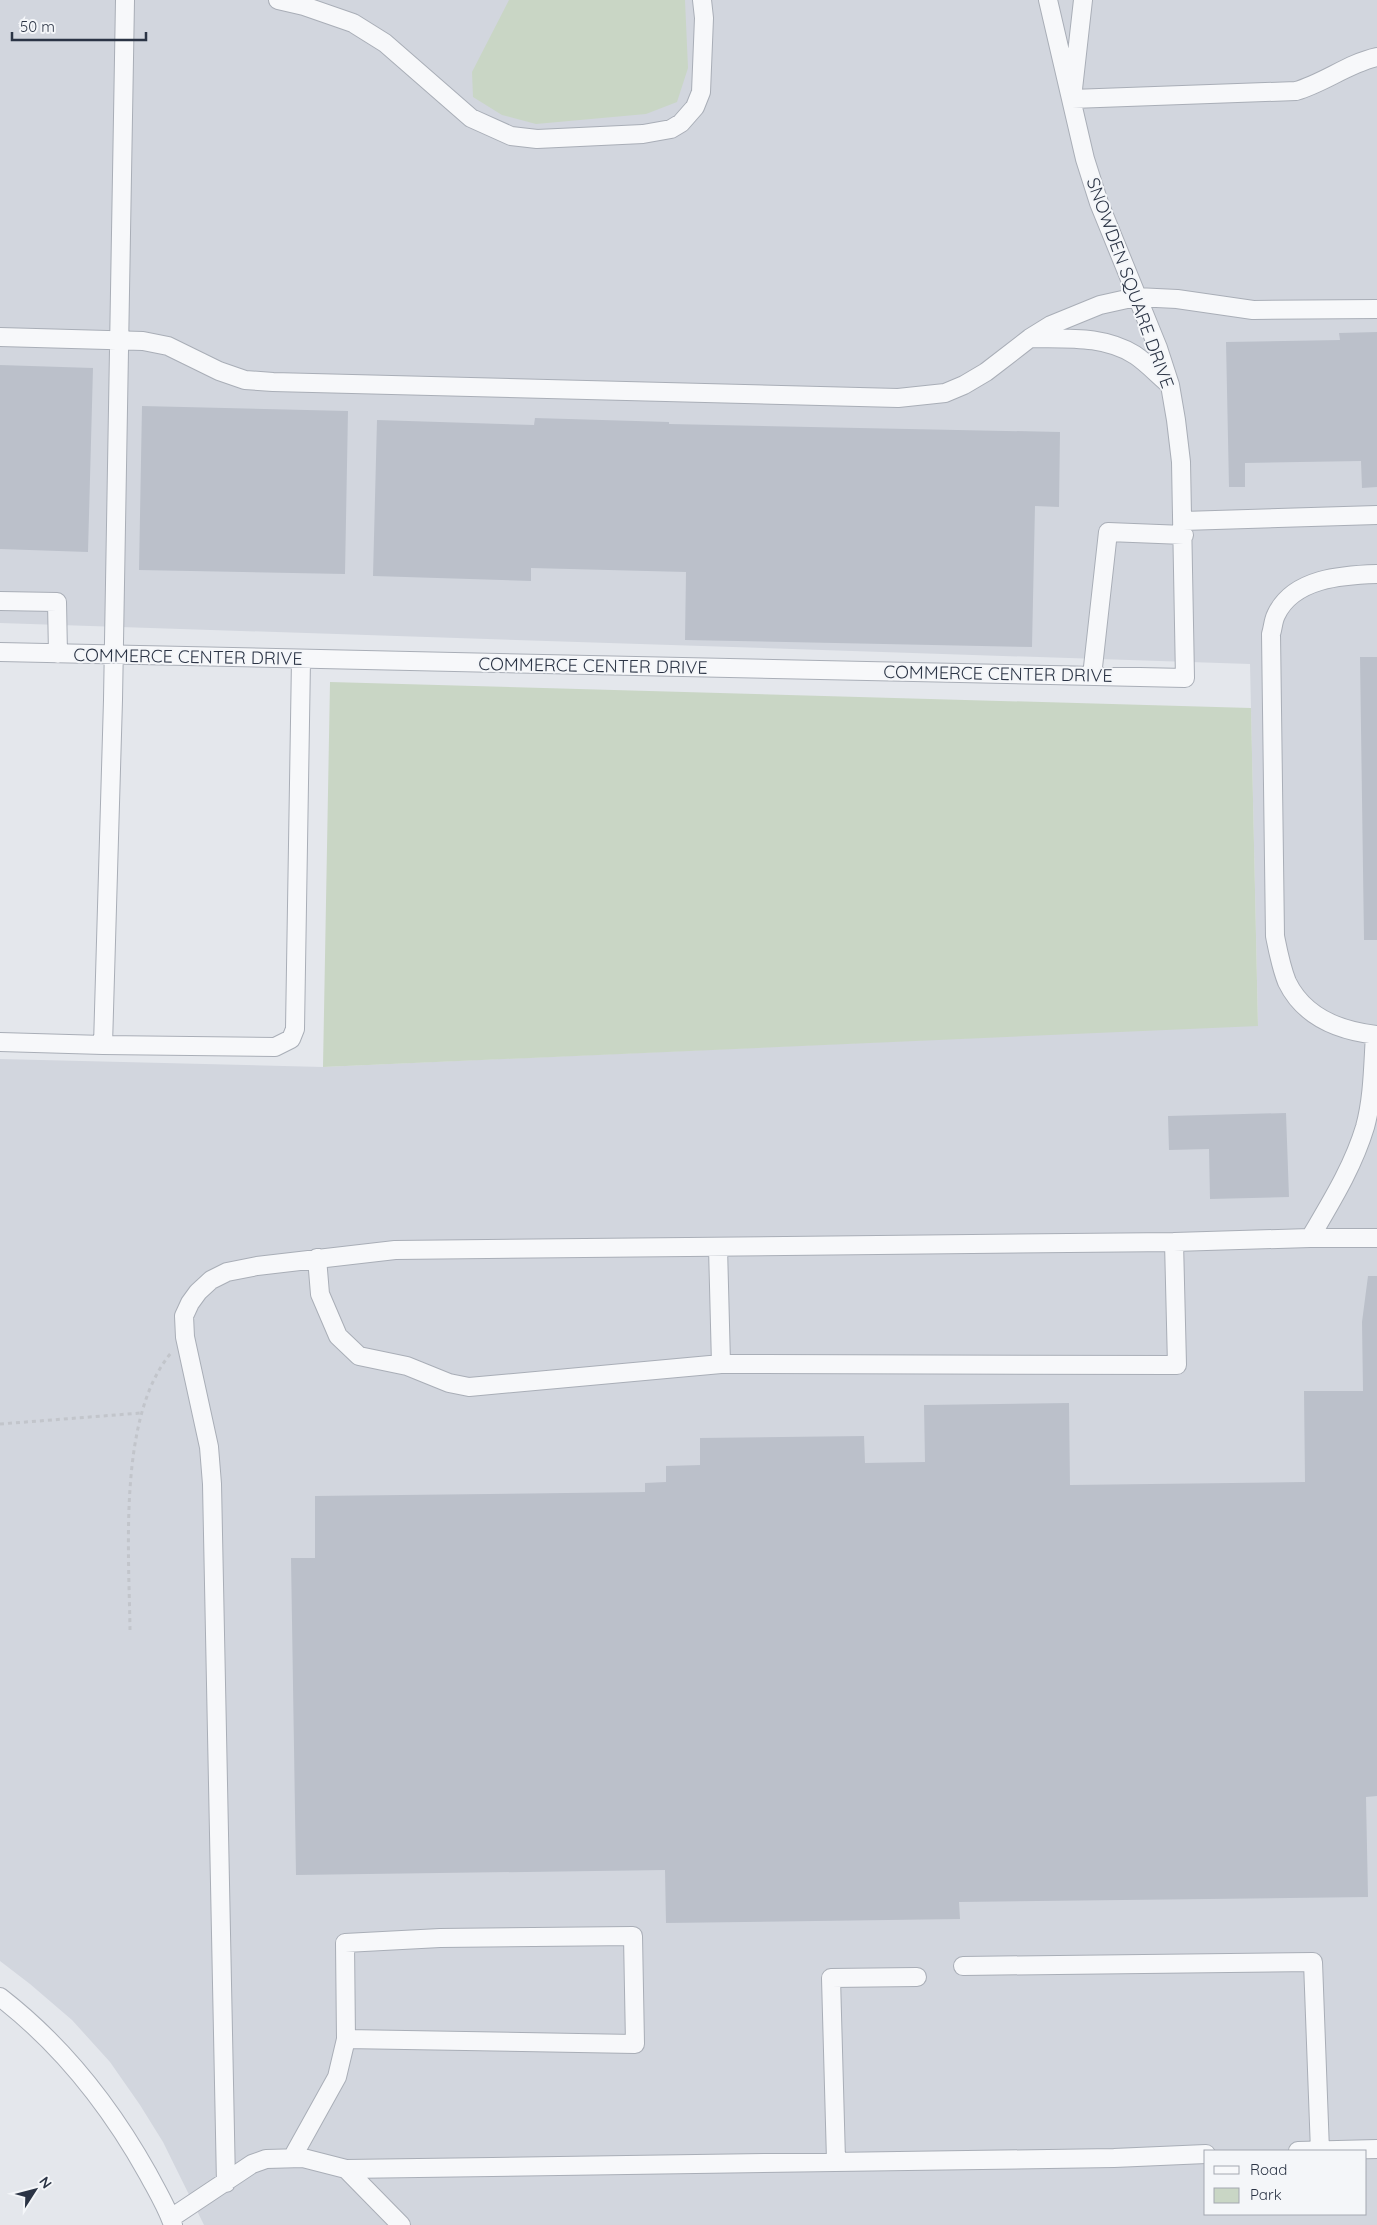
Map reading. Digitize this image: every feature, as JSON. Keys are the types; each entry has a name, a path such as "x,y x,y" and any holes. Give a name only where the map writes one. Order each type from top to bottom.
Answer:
{"street":[{"path":"103,1045 113,655 125,0"},
{"path":"278,0 304,6 353,23 385,43 471,118 511,136 537,139 643,134 671,130 682,123 695,107 700,92 704,18 702,0"},
{"name":"SNOWDEN SQUARE DRIVE","path":"1048,0 1086,159 1099,203 1158,348 1170,385 1177,428 1184,528 1185,678"},
{"name":"SNOWDEN SQUARE DRIVE","path":"1072,99 1083,0"},
{"path":"1072,99 1296,92 1313,86 1362,61 1377,57"},
{"path":"0,337 118,338 143,341 168,346 219,371 245,380 273,382 898,398 944,393 964,385 986,372 1050,325 1076,314 1136,297 1177,299 1253,310 1377,309"},
{"path":"1030,338 1097,340 1117,345 1136,355 1170,385"},
{"path":"1092,676 1108,532 1377,515"},
{"path":"1310,1238 1338,1192 1365,1126 1376,1035 1331,1023 1305,1008 1292,990 1283,970 1275,936 1271,634 1276,615 1286,600 1304,588 1326,579 1377,574"},
{"path":"0,601 57,602 58,654"},
{"name":"COMMERCE CENTER DRIVE","path":"0,652 1185,678"},
{"path":"0,1042 103,1045 275,1046 291,1039 295,1029 301,660"},
{"path":"226,2183 212,1484 204,1417 185,1337 184,1316 190,1303 211,1280 227,1272 317,1258 394,1250 1174,1242 1377,1238"},
{"path":"317,1258 320,1294 338,1336 359,1356 406,1366 449,1383 469,1387 721,1364 1177,1365 1174,1242"},
{"path":"718,1247 721,1364"},
{"path":"292,2158 337,2077 346,2039 346,1943 440,1938 633,1936 635,2044 346,2039"},
{"path":"963,1966 1313,1962 1320,2150 1377,2150"},
{"path":"836,2160 832,1978 917,1976"},
{"path":"0,1997 52,2043 85,2079 134,2150 172,2222 252,2164 266,2159 303,2158 346,2169 836,2160 1114,2158 1204,2154"},
{"path":"346,2169 401,2225"}],"path":[{"path":"130,1630 129,1537 132,1463 141,1413 162,1363 185,1337"},
{"path":"0,1424 141,1413"}],"shaded area":[{"path":"0,0 1377,0 1377,2225 204,2225 163,2142 110,2062 72,2020 0,1961 0,1059 323,1067 1258,1025 1250,664 0,623"}],"green space":[{"path":"509,0 685,0 688,68 677,102 646,114 536,124 502,115 473,97 472,72"},
{"path":"330,682 1251,708 1258,1026 323,1067"}],"building":[{"path":"1377,332 1377,487 1362,488 1361,461 1245,463 1245,487 1229,487 1226,342 1340,340 1339,333"},
{"path":"0,365 93,368 88,552 0,549"},
{"path":"142,406 348,411 345,574 139,570"},
{"path":"535,418 669,422 669,424 1060,432 1059,507 1035,506 1032,647 685,640 686,572 531,568 531,581 373,576 377,420 534,425"},
{"path":"1360,657 1377,657 1377,940 1364,940"},
{"path":"1286,1113 1289,1197 1210,1199 1209,1149 1169,1150 1168,1116"},
{"path":"1368,1276 1377,1276 1377,1796 1366,1797 1368,1897 959,1902 960,1919 666,1923 665,1870 296,1875 291,1558 315,1558 315,1496 645,1492 645,1483 666,1482 666,1466 700,1465 700,1438 864,1436 865,1463 925,1462 924,1405 1069,1403 1070,1485 1305,1482 1304,1391 1363,1391 1362,1322"}]}
